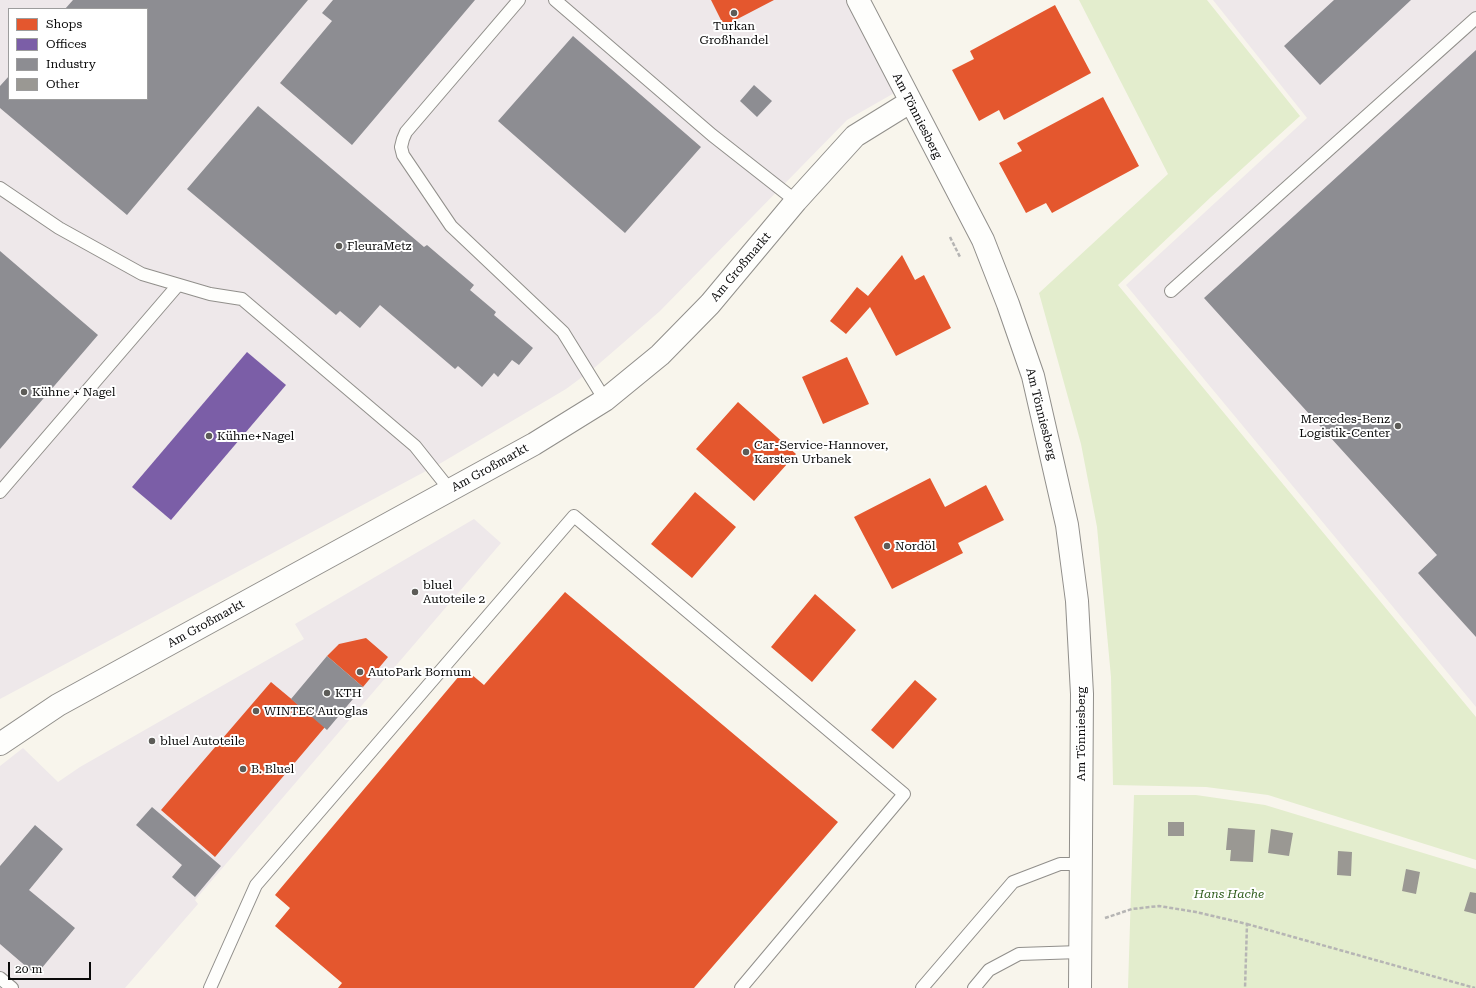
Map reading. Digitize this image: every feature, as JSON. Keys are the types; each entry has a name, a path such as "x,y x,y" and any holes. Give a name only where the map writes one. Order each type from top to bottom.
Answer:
{"street":[{"name":"Am Tönniesberg","path":"858,0 982,240 1008,304 1033,376 1067,525 1077,601 1082,694 1080,988"},
{"name":"Am Großmarkt","path":"0,744 58,705 534,444 605,400 660,355 710,304 796,201 855,136 910,102"}],"lane":[{"path":"519,0 406,132 401,147 403,155 451,226 563,332 605,400"},
{"path":"554,0 712,135 796,201"},
{"path":"1171,291 1476,18"},
{"path":"0,188 59,228 142,274 210,294 242,299 415,446 450,490"},
{"path":"0,492 178,285"},
{"path":"210,988 256,885 574,516 904,794 741,988"},
{"path":"922,988 1012,882 1060,864 1080,864"},
{"path":"974,988 989,970 1019,954 1080,952"},
{"path":"0,978 12,988"}],"path":[{"path":"949,233 963,261"},
{"path":"1103,918 1132,909 1159,906 1196,912 1247,924 1475,988"},
{"path":"1245,988 1247,924"}],"shaded area":[{"path":"0,0 864,0 903,88 847,120 660,311 593,369 566,389 441,463 0,699"},
{"path":"1213,0 1476,0 1476,707 1126,285 1307,118"},
{"path":"474,519 501,543 195,900 198,904 125,988 0,988 0,766 23,748 58,782 80,767 304,639 295,624"}],"green space":[{"path":"1079,0 1207,0 1300,116 1211,197 1118,285 1476,717 1476,860 1268,795 1206,787 1113,785 1111,677 1097,527 1081,444 1039,293 1168,174"},
{"name":"Hans Hache","path":"1134,795 1196,795 1265,805 1476,869 1476,988 1128,988"}],"building: Shops":[{"name":"Turkan Großhandel","path":"711,0 774,0 724,26"},
{"path":"1055,5 1091,73 1004,120 999,110 979,121 952,70 974,59 970,51"},
{"path":"1103,97 1139,166 1052,213 1046,203 1026,213 999,163 1022,151 1017,143"},
{"path":"902,255 915,280 924,275 951,328 896,356 870,307 846,334 830,321 857,287 868,296"},
{"path":"847,357 869,404 823,424 802,377"},
{"name":"Car-Service-Hannover, Karsten Urbanek","path":"738,402 796,454 754,501 696,449"},
{"path":"930,478 945,507 986,485 1004,520 958,543 963,553 892,589 854,517"},
{"path":"695,492 736,527 692,578 651,544"},
{"path":"565,592 838,822 694,988 338,988 342,983 275,926 290,908 275,895 465,669 484,685"},
{"path":"815,594 856,630 812,682 771,647"},
{"name":"AutoPark Bornum","path":"366,638 388,657 363,687 327,656 339,644"},
{"path":"915,680 937,699 893,749 871,730"},
{"name":"B. Bluel","path":"271,682 325,727 215,857 161,810"}],"building: Offices":[{"name":"Kühne+Nagel","path":"247,352 286,385 171,520 132,487"}],"building: Industry":[{"path":"73,0 308,0 127,215 0,108 0,86 8,77 8,100 148,100 148,8 66,8"},
{"path":"333,0 475,0 352,145 280,83 332,21 322,13"},
{"path":"1334,0 1411,0 1320,85 1284,46"},
{"path":"573,36 701,147 625,233 498,121"},
{"name":"Mercedes-Benz Logistik-Center","path":"1476,50 1476,637 1418,573 1437,555 1204,298"},
{"path":"754,85 772,101 757,117 740,101"},
{"name":"FleuraMetz","path":"258,106 424,247 427,245 474,285 470,290 496,312 494,315 533,348 519,365 512,360 498,377 494,373 482,387 458,366 455,369 380,305 360,328 340,311 336,315 187,189"},
{"name":"Kühne + Nagel","path":"0,251 98,335 0,449"},
{"name":"KTH","path":"327,656 363,687 327,730 291,699"},
{"path":"152,807 221,866 195,897 172,877 182,865 136,825"},
{"path":"35,825 63,849 29,890 75,928 36,975 0,944 0,866"}],"building: Other":[{"path":"1168,822 1184,822 1184,836 1168,836"},
{"path":"1228,828 1255,830 1253,862 1230,861 1231,850 1226,850"},
{"path":"1271,829 1293,833 1289,856 1268,853"},
{"path":"1338,851 1352,852 1351,876 1337,875"},
{"path":"1406,869 1420,872 1416,894 1402,891"},
{"path":"1470,892 1476,893 1476,914 1464,911"}],"place":[{"name":"Turkan Großhandel","path":"734,13"},
{"name":"FleuraMetz","path":"339,246"},
{"name":"Kühne + Nagel","path":"24,392"},
{"name":"Mercedes-Benz Logistik-Center","path":"1398,426"},
{"name":"Kühne+Nagel","path":"209,436"},
{"name":"Car-Service-Hannover, Karsten Urbanek","path":"746,452"},
{"name":"Nordöl","path":"887,546"},
{"name":"bluel Autoteile 2","path":"415,592"},
{"name":"AutoPark Bornum","path":"360,672"},
{"name":"KTH","path":"327,693"},
{"name":"WINTEC Autoglas","path":"256,711"},
{"name":"bluel Autoteile","path":"152,741"},
{"name":"B. Bluel","path":"243,769"}]}
